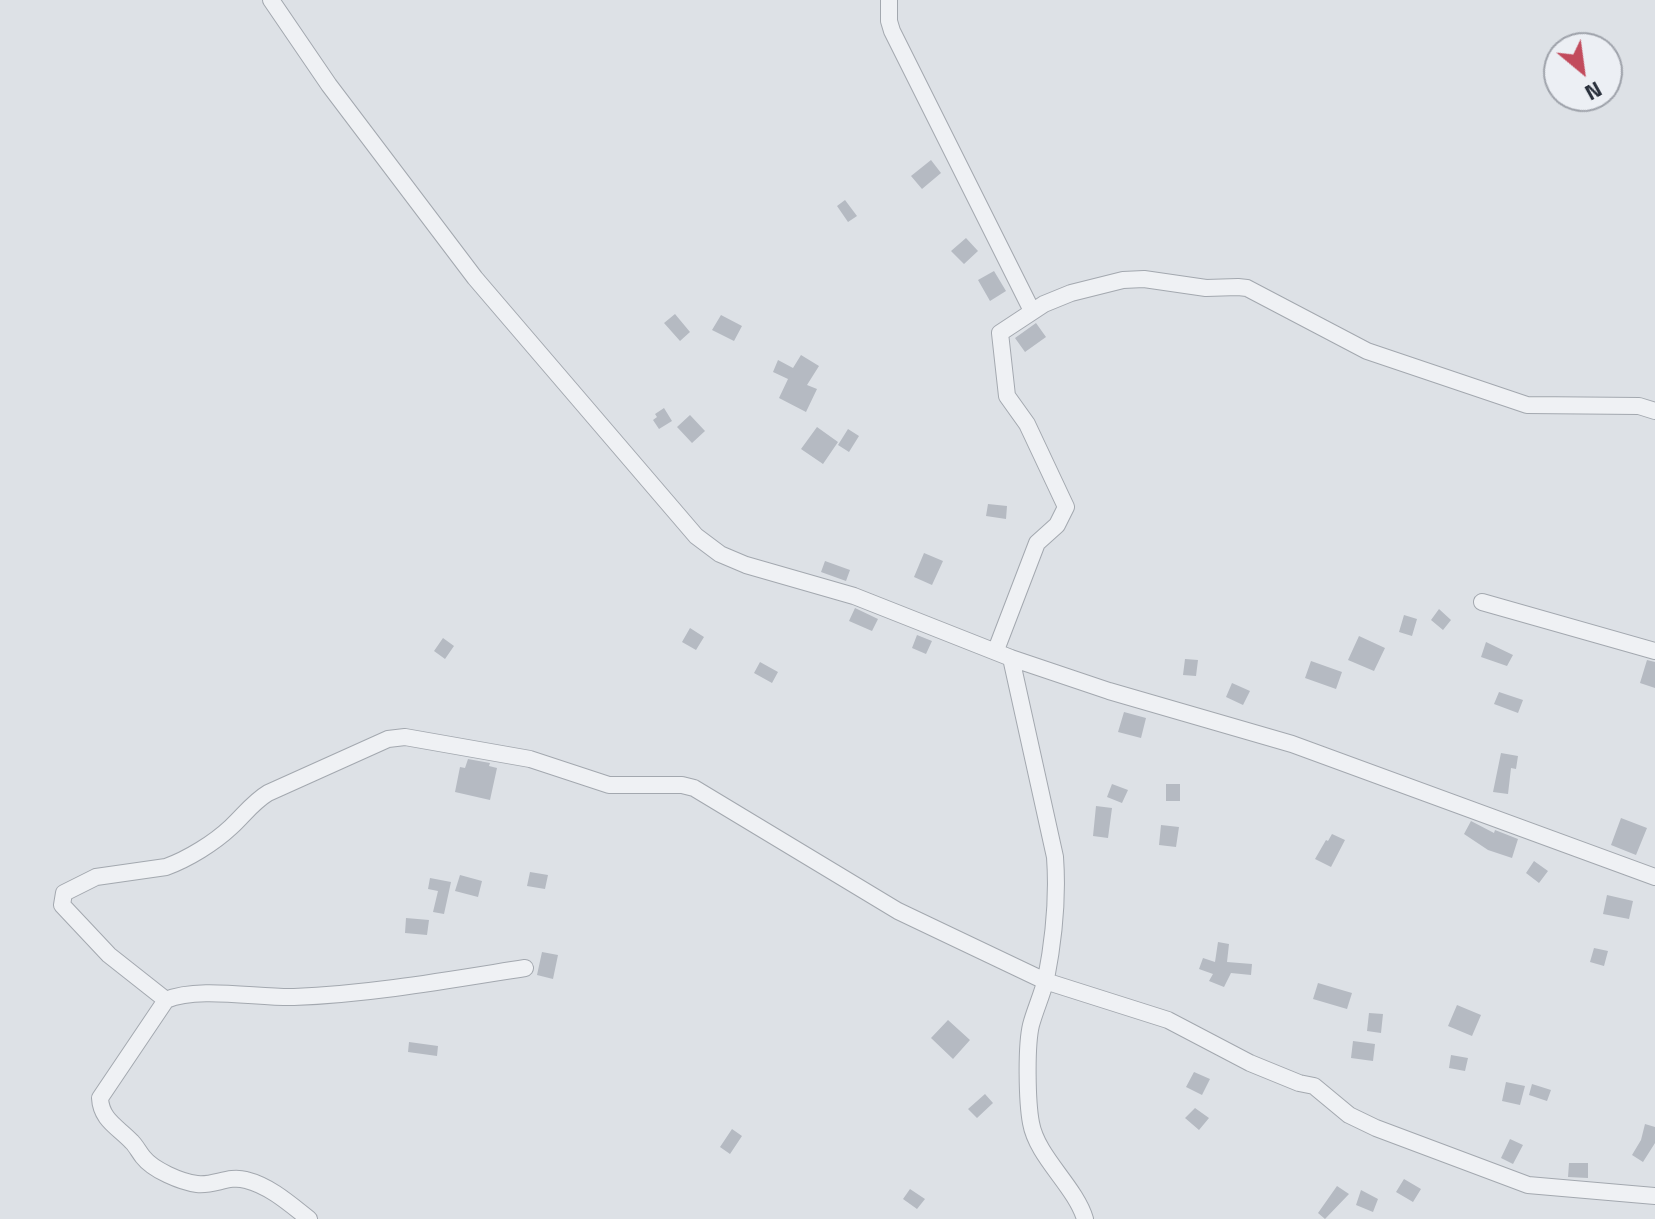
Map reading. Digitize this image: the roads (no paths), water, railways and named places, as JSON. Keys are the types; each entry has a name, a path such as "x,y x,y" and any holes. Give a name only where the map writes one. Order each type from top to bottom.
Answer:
{"street":[{"path":"271,0 329,85 475,278 696,536 720,554 746,565 854,596 1109,691 1292,744 1655,877"},
{"path":"889,0 892,31 1032,311"},
{"path":"1085,1219 1031,1124 1028,1046 1030,1027 1045,981 1056,909 1055,857 1004,654 1037,543 1057,525 1066,507 1027,424 1005,390 1000,333 1032,311 1071,293 1123,280 1144,279 1206,288 1247,288 1367,351 1527,405 1639,406 1655,411"},
{"path":"1482,602 1655,651"},
{"path":"166,1000 100,945 62,905 64,893 96,877 177,863 230,828 255,801 268,793 388,739 405,737 530,759 609,785 682,785 694,788 898,911 1045,981 1168,1020 1250,1063 1314,1086 1349,1115 1376,1128 1528,1185 1655,1196"},
{"path":"309,1219 277,1194 248,1180 234,1178 209,1185 186,1182 150,1163 105,1117 100,1098 166,1000 184,994 293,997 525,968"}]}
